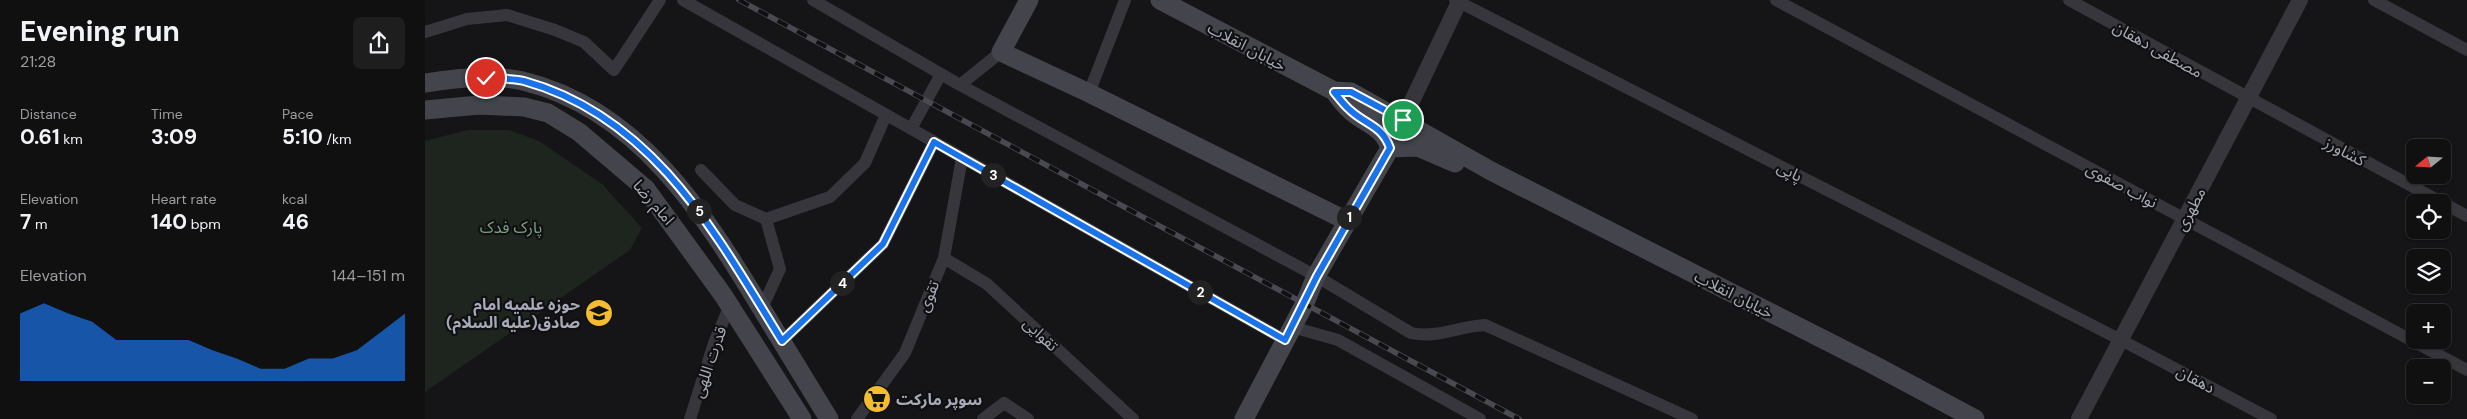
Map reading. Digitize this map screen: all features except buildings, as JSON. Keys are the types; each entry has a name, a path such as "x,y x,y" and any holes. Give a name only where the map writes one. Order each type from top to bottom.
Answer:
{"main road":[{"path":"1029,0 1001,52 1089,92 1347,220"},
{"name":"خیابان انقلاب","path":"1160,0 1334,92 1350,110 1381,131 1386,137 1390,148 1418,147 1455,163 1491,171"},
{"name":"امام رضا","path":"425,83 486,78 522,81 557,92 598,112 628,134 689,196 762,308 829,419"},
{"name":"خیابان انقلاب","path":"1334,92 1351,92 1491,171 1874,365 1975,419"},
{"name":"امام رضا","path":"425,110 479,105 524,107 548,113 579,132 646,189 730,305 802,419"},
{"path":"1244,419 1347,220 1390,148"}],"street":[{"path":"425,32 467,19 507,15 555,30 584,42 614,70 660,0"},
{"path":"683,0 911,130 1288,333 1337,340 1480,419"},
{"path":"813,0 960,85 1317,276 1411,333 1425,336 1485,325 1692,419"},
{"path":"1089,92 1125,0"},
{"name":"نواب صفوی","path":"1776,0 2467,370"},
{"name":"مصطفی دهقان","path":"2069,0 2248,98"},
{"name":"مطهری","path":"2079,419 2300,0"},
{"path":"2374,0 2467,50"},
{"path":"1403,120 1458,1"},
{"name":"پاپی","path":"1458,1 2121,340"},
{"path":"960,85 1001,52"},
{"path":"911,130 941,74"},
{"name":"کشاورز","path":"2248,98 2425,194"},
{"path":"701,170 735,205 766,219 830,197 865,163 886,115"},
{"path":"782,341 883,244 934,142"},
{"name":"تقوی","path":"857,419 905,353 944,258 962,158"},
{"name":"کشاورز","path":"2451,208 2467,216"},
{"path":"762,308 780,269 766,219"},
{"name":"تقوایی","path":"944,258 987,284 1133,419"},
{"name":"قدرت اللهی","path":"690,419 714,343 730,305"},
{"name":"دهقان","path":"2121,340 2271,419"},
{"path":"983,419 1004,403 1028,419"}],"green space":[{"name":"پارک فدک","path":"468,130 509,130 539,141 602,184 642,228 630,250 425,392 425,141"}],"railway":[{"path":"739,0 1519,419"}],"place":[{"name":"حوزه علمیه امام صادق(علیه السلام)","path":"599,313"},
{"name":"سوپر مارکت","path":"877,399"}],"route":[{"path":"486,78 522,81 557,92 598,112 628,134 658,162 689,196 782,341 883,244 934,142 1285,340 1347,220 1390,148 1386,137 1381,131 1350,110 1334,92 1351,92 1403,120"}]}
